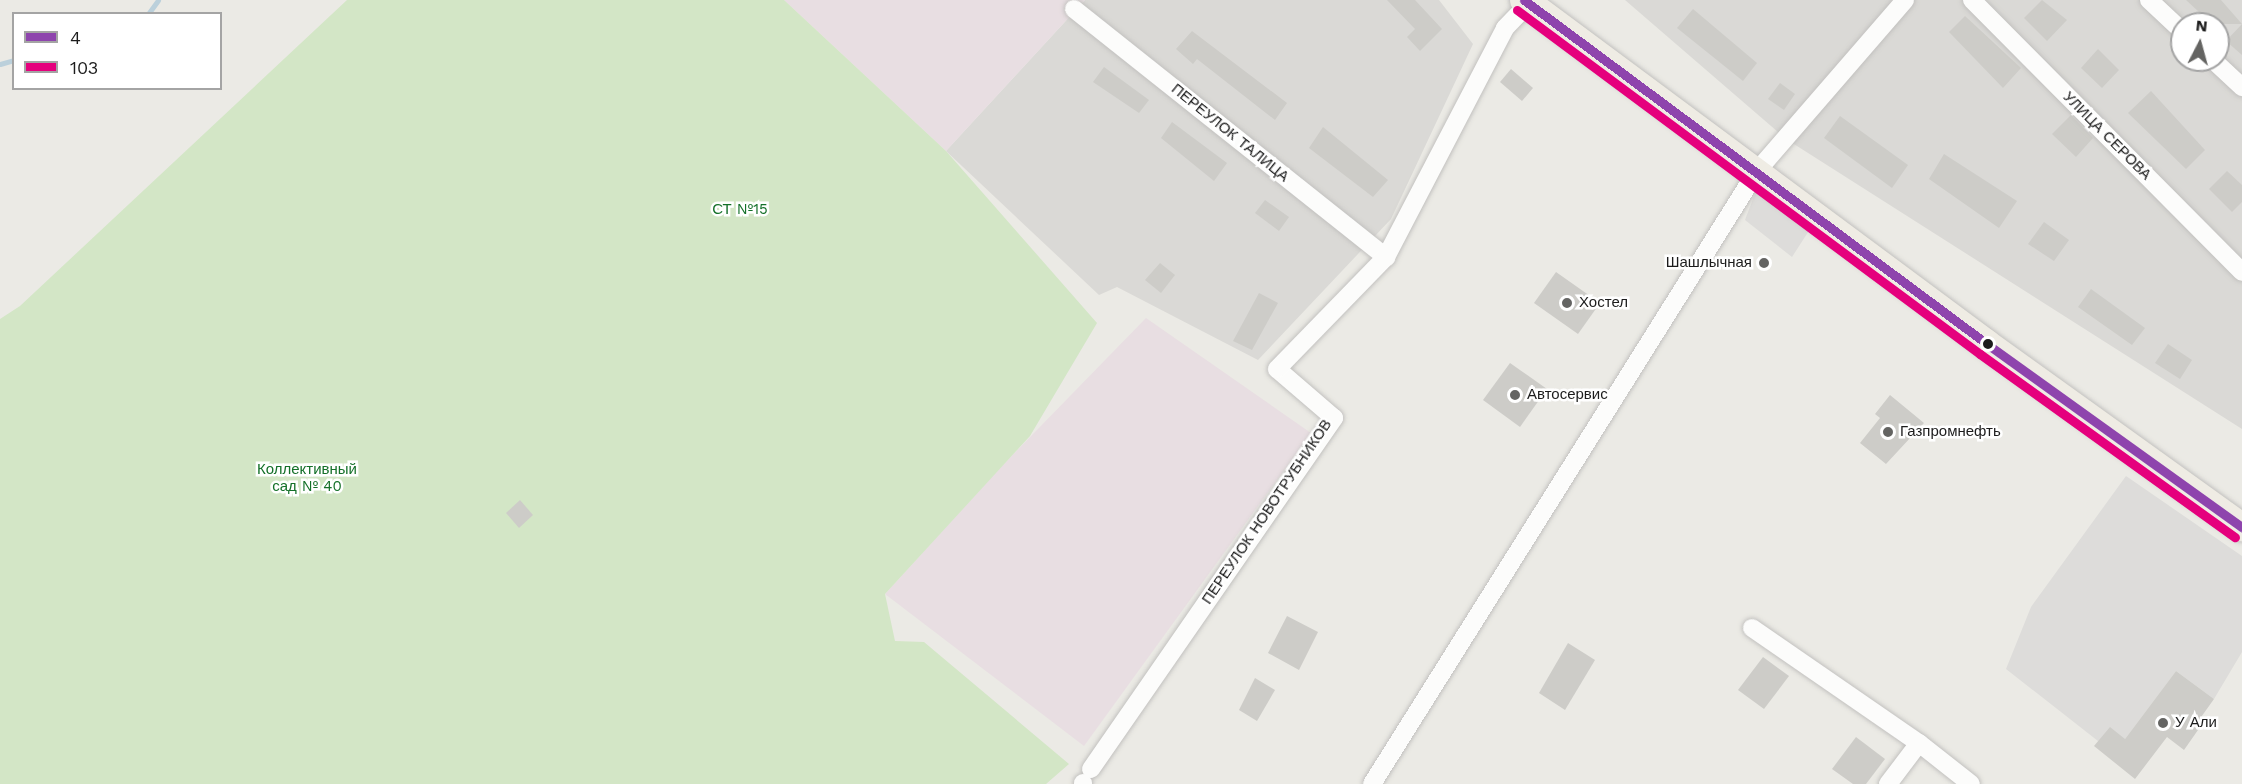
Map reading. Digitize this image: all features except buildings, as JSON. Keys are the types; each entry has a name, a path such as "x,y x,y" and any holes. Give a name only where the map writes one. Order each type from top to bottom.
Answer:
{"main road":[{"path":"1526,2 2242,527"}],"street":[{"path":"1372,784 1757,171 1905,0"},
{"name":"УЛИЦА СЕРОВА","path":"1972,0 2242,272"},
{"path":"2149,0 2170,20"},
{"name":"ПЕРЕУЛОК НОВОТРУБНИКОВ","path":"1086,779 1334,418 1277,369 1386,257 1505,28 1526,2"},
{"name":"ПЕРЕУЛОК ТАЛИЦА","path":"1074,9 1386,257"},
{"path":"2226,72 2242,87"},
{"path":"1752,628 1919,743 1971,784"},
{"path":"1888,784 1919,743"}],"shaded area":[{"path":"784,0 1085,0 946,151"},
{"path":"1085,0 1439,0 1473,44 1391,219 1258,360 1117,287 1099,295 946,151"},
{"path":"1625,0 2242,0 2242,429 1786,139"},
{"path":"1757,188 1812,226 1792,257 1745,220"},
{"path":"1146,318 1311,433 1084,746 885,594 999,469"},
{"path":"2126,476 2242,556 2242,652 2214,699 2176,671 2125,739 2098,741 2006,669 2031,607"}],"green space":[{"name":"Коллективный сад № 40","path":"347,0 784,0 946,151 1097,323 1030,436 885,594 895,641 924,642 1069,764 1046,784 0,784 0,319 20,306"}],"waterway":[{"path":"149,12 158,0"},
{"path":"0,64 12,61"}],"transit line":[{"name":"4","path":"1524,0 1987,344 2242,527"},
{"name":"103","path":"1517,10 1980,354 2235,537"}],"place":[{"name":"Шашлычная","path":"1764,263"},
{"name":"Хостел","path":"1567,303"},
{"name":"Автосервис","path":"1515,395"},
{"name":"Газпромнефть","path":"1888,432"},
{"name":"У Али","path":"2163,723"}],"park label":[{"name":"СТ №15","path":"740,210"}]}
